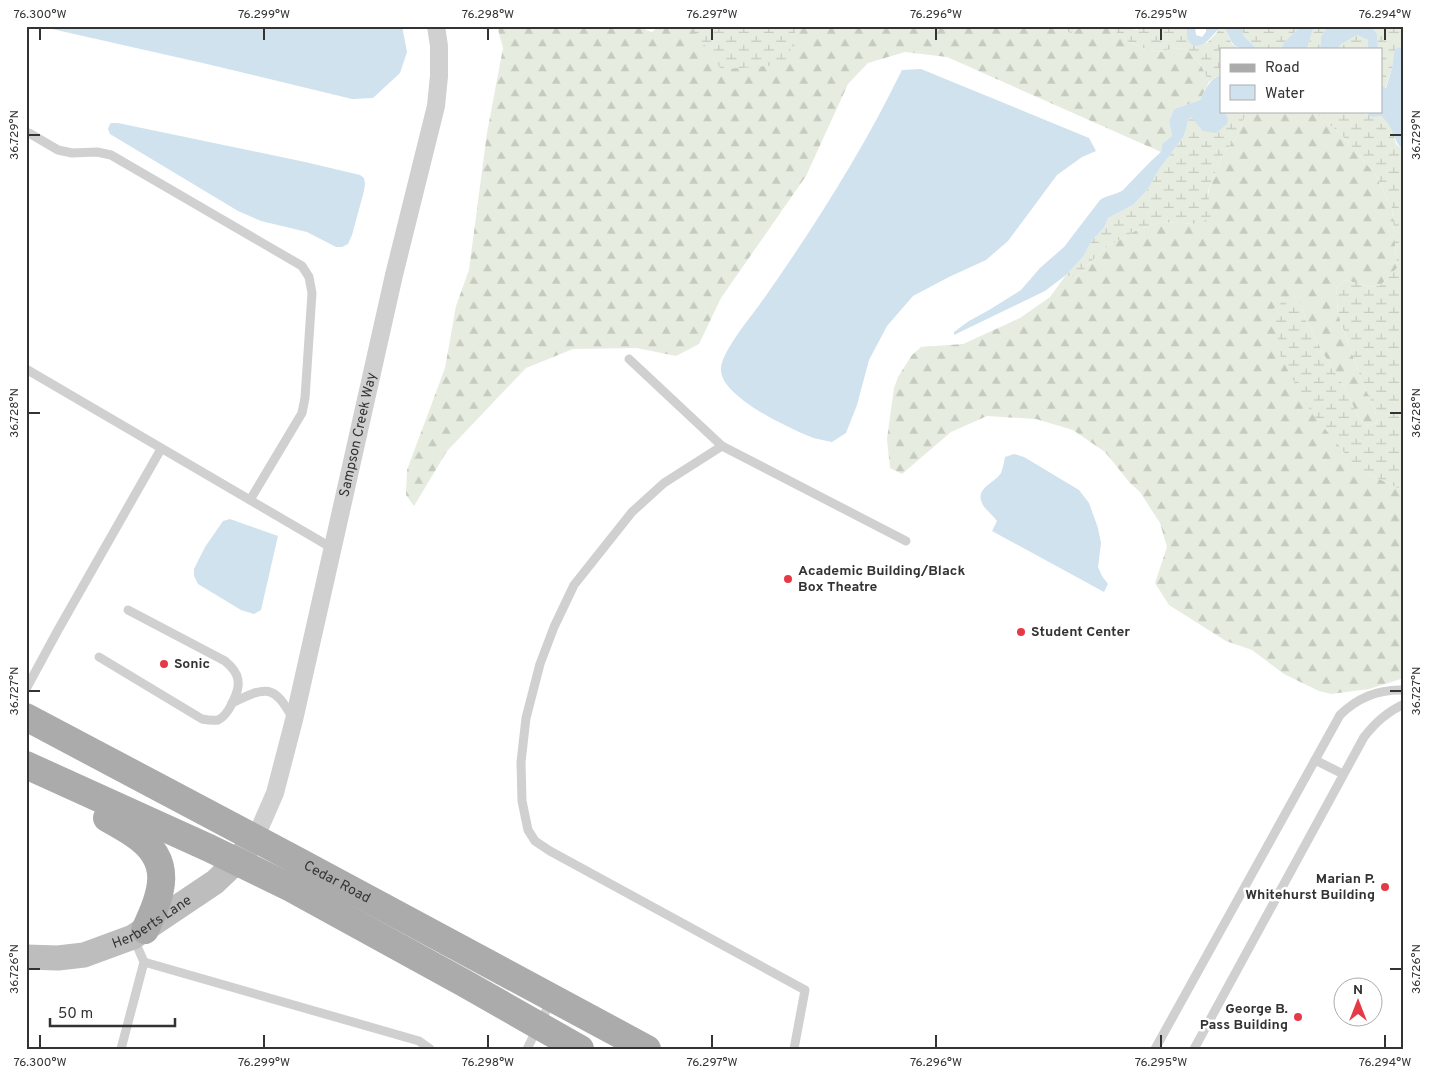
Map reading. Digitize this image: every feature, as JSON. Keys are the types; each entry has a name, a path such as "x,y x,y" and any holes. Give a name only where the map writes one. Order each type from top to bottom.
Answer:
{"main road":[{"name":"Cedar Road","path":"26,717 647,1049"},
{"name":"Cedar Road","path":"33,768 209,848 308,898 464,983 533,1037 580,1049"},
{"path":"33,768 134,834 154,851 160,863 162,883 157,905 139,933"}],"street":[{"name":"Sampson Creek Way","path":"255,839 275,793 294,720 394,275 436,106 439,46 436,26"},
{"name":"Herberts Lane","path":"26,957 58,958 84,955 139,933 215,882 236,862 255,839"}],"lane":[{"path":"29,133 58,150 72,153 97,152 111,155 302,266 309,277 312,294 305,398 302,413 250,500"},
{"path":"629,359 722,446 906,541"},
{"path":"26,369 332,548"},
{"path":"722,446 664,483 632,512 574,585 540,664 526,718 521,762 522,801 528,830 535,841 550,851 805,990 794,1049"},
{"path":"26,689 62,621 161,449"},
{"path":"99,658 202,719 211,721 225,715 238,688 238,680 231,666 225,660 128,610"},
{"path":"1155,1049 1340,715 1363,697 1377,692 1404,690"},
{"path":"232,703 251,693 267,691 280,697 294,720"},
{"path":"1194,1049 1364,736 1391,710 1404,704"},
{"path":"1315,760 1343,774"},
{"path":"122,1049 144,962 139,933"},
{"path":"144,962 419,1041 430,1049"},
{"path":"533,1037 552,999"}],"green space":[{"path":"497,26 645,26 646,30 652,32 659,26 689,26 697,33 720,68 795,39 795,26 1053,26 1071,33 1083,26 1106,26 1124,37 1128,42 1146,49 1158,52 1176,48 1188,50 1201,65 1209,82 1200,100 1174,109 1169,121 1172,136 1162,144 1161,152 947,57 905,52 868,63 848,84 806,176 721,298 699,344 676,356 637,348 573,349 526,368 447,451 414,506 406,495 407,470 445,368 456,306 469,270 487,133 503,48"},
{"path":"689,26 795,26 795,38 788,57 779,65 726,69 720,68 697,34"},
{"path":"1053,26 1083,26 1071,33"},
{"path":"1106,26 1137,30 1143,26 1187,26 1187,39 1193,46 1208,42 1224,27 1232,44 1238,48 1220,48 1220,75 1209,82 1201,65 1188,50 1176,48 1158,52 1128,42 1124,37"},
{"path":"1300,26 1282,48 1256,48 1244,36 1242,27"},
{"path":"1314,26 1328,26 1321,37 1320,48 1307,48"},
{"path":"1371,26 1404,26 1404,49 1398,47 1394,52 1392,68 1385,89 1382,87 1382,48 1378,48 1377,34"},
{"path":"1357,35 1368,40 1368,48 1339,48 1340,45"},
{"path":"1225,112 1247,112 1237,136 1222,156 1212,180 1208,192 1211,216 1200,224 1161,222 1137,230 1103,249 1076,278 1066,275 1083,257 1092,240 1104,228 1108,218 1133,205 1148,189 1158,171 1184,136 1191,116 1228,118"},
{"path":"1247,112 1314,112 1342,135 1375,174 1392,208 1397,268 1381,285 1369,287 1346,280 1336,288 1338,314 1360,376 1375,410 1377,423 1366,426 1358,416 1342,383 1328,362 1305,319 1303,307 1295,298 1363,471 1404,491 1404,678 1369,689 1331,694 1319,691 1284,674 1252,650 1226,641 1169,605 1155,583 1167,547 1160,523 1140,492 1130,483 1105,452 1073,430 1036,419 987,416 951,432 902,474 890,468 887,439 894,388 898,377 912,355 921,347 963,344 1020,318 1050,297 1066,275 1076,278 1103,249 1137,230 1161,222 1200,224 1212,180 1222,156 1237,136"},
{"path":"1314,112 1364,112 1381,116 1391,125 1396,144 1404,151 1404,491 1363,471 1353,463 1311,412 1281,358 1273,309 1284,301 1295,298 1303,307 1305,319 1328,362 1342,383 1358,416 1366,426 1377,423 1375,410 1360,376 1338,314 1336,288 1346,280 1369,287 1381,285 1397,268 1392,208 1375,174 1342,135"}],"water":[{"path":"53,26 402,26 407,52 400,73 373,98 352,99 52,29"},
{"path":"1187,26 1195,26 1196,35 1202,37 1206,32 1206,26 1245,26 1242,27 1244,36 1256,48 1238,48 1230,39 1224,27 1204,44 1193,46 1187,39"},
{"path":"1300,26 1314,26 1307,48 1282,48 1285,42"},
{"path":"1328,26 1371,26 1377,34 1378,48 1368,48 1368,40 1357,35 1340,45 1339,48 1320,48 1321,37"},
{"path":"1398,47 1404,49 1404,151 1397,142 1389,124 1381,116 1372,117 1364,112 1382,112 1382,86 1386,88 1392,68 1394,52"},
{"path":"921,69 1089,138 1096,151 1082,157 1057,175 1008,241 986,260 913,296 887,326 869,360 857,405 846,433 832,442 812,438 770,418 732,391 724,381 721,371 722,364 730,346 780,276 836,190 887,101 902,70"},
{"path":"1220,76 1220,112 1225,112 1228,118 1227,124 1216,133 1203,131 1191,117 1189,118 1184,136 1158,171 1148,189 1133,205 1108,218 1104,228 1092,240 1083,257 1066,275 1045,291 954,335 954,332 969,321 1021,290 1040,268 1064,247 1100,200 1123,190 1161,152 1162,144 1172,136 1169,121 1174,109 1200,100 1206,88"},
{"path":"111,123 360,175 364,178 364,191 348,244 336,247 307,232 261,221 238,211 110,134 108,129"},
{"path":"1014,454 1024,457 1079,490 1089,503 1101,543 1098,567 1108,584 1104,592 992,531 997,521 983,506 981,493 1001,473 1005,457"},
{"path":"230,519 278,536 261,610 254,614 241,610 198,584 194,576 194,569 205,547 223,521"}],"place":[{"name":"Academic Building/Black Box Theatre","path":"788,579"},
{"name":"Student Center","path":"1021,632"},
{"name":"Sonic","path":"164,664"},
{"name":"Marian P. Whitehurst Building","path":"1385,887"},
{"name":"George B. Pass Building","path":"1298,1017"}]}
